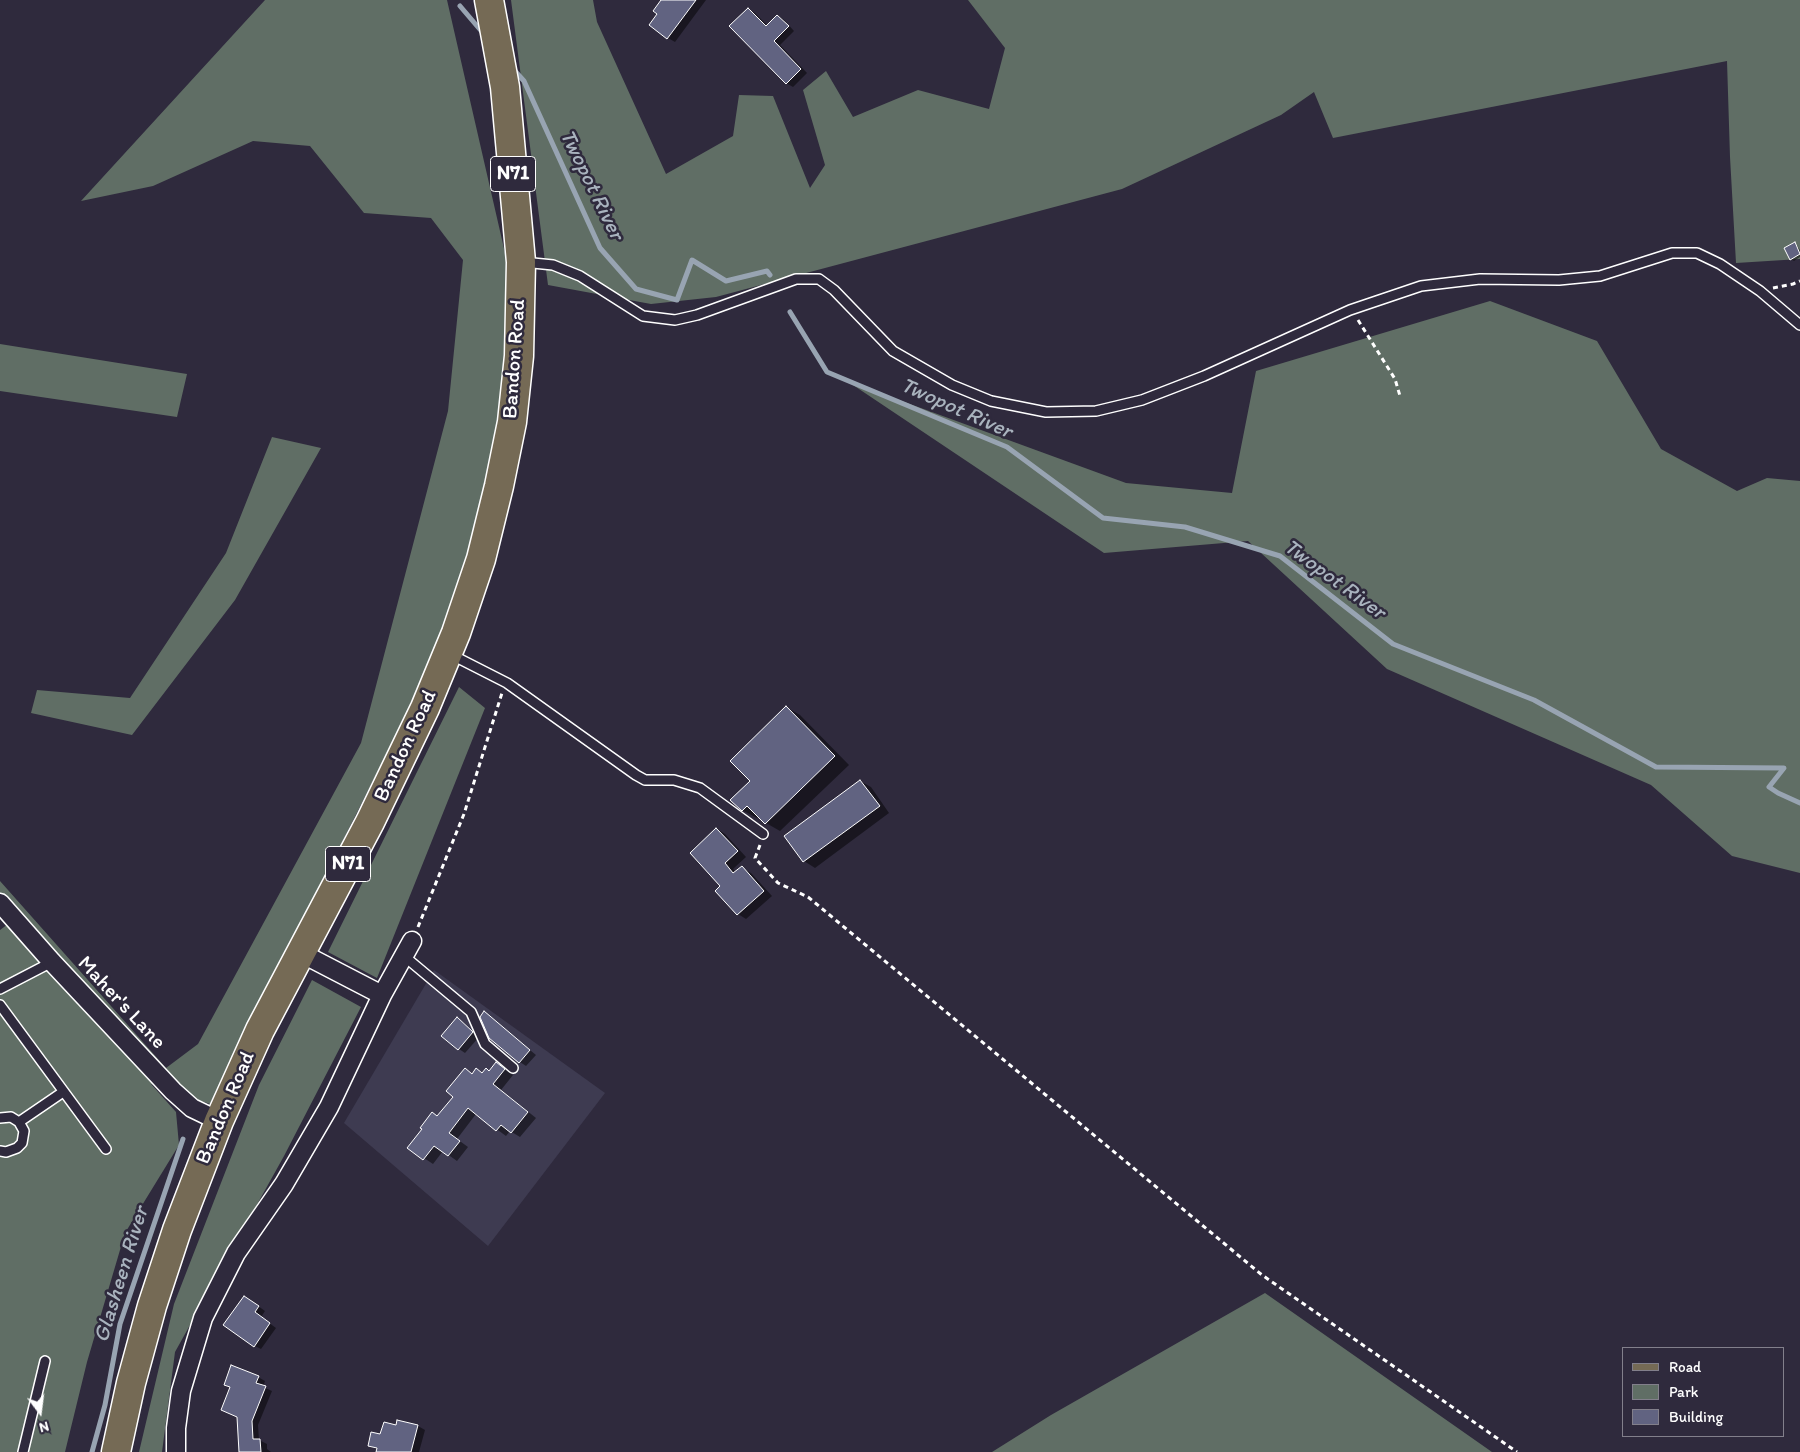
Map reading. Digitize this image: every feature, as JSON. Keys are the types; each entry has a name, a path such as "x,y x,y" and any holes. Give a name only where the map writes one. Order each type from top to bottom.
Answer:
{"main road":[{"name":"Bandon Road","path":"116,1452 131,1383 152,1306 219,1121 260,1030 391,778 425,708 448,652 481,559 512,422 519,356 521,262 505,87 489,0"}],"street":[{"name":"Maher's Lane","path":"0,903 52,962 173,1091 192,1108 219,1121"},
{"path":"176,1452 176,1428 181,1391 203,1318 236,1253 284,1184 329,1107 382,995 412,941"},
{"path":"301,953 382,995"}],"lane":[{"path":"521,262 553,264 580,276 643,316 675,320 697,315 796,279 819,279 834,290 893,351 952,385 991,401 1046,412 1096,411 1142,400 1204,376 1350,310 1421,286 1480,279 1559,280 1600,276 1672,253 1696,253 1720,264 1760,291 1800,325"},
{"path":"448,652 507,683 636,775 645,780 674,780 700,788 763,834"},
{"path":"404,956 471,1012 486,1044 513,1068"},
{"path":"0,989 52,962"},
{"path":"0,1005 106,1149"},
{"path":"19,1122 63,1092"},
{"path":"0,1118 12,1117 19,1122 24,1131 22,1143 13,1151 0,1151"},
{"path":"23,1452 45,1361"}],"path":[{"path":"1760,291 1800,281"},
{"path":"1350,310 1365,330 1395,379 1400,396"},
{"path":"412,941 464,814 500,697"},
{"path":"763,834 755,858 778,883 808,897 1262,1275 1517,1452"}],"shaded area":[{"path":"434,970 605,1093 488,1246 344,1123"}],"green space":[{"path":"265,0 447,0 511,279 498,445 441,646 210,1104 151,1084 176,1112 179,1145 125,1233 87,1362 65,1452 0,1452 0,930 8,924 139,1069 0,901 0,881 166,1068 198,1044 361,743 448,411 463,260 431,218 364,213 310,146 253,141 153,186 81,201"},
{"path":"511,0 593,0 597,22 666,174 733,136 739,95 773,96 810,188 825,165 803,90 826,71 853,117 918,90 989,109 1005,48 968,0 1800,0 1800,259 1736,263 1727,61 1333,138 1314,92 1281,115 1122,189 716,297 651,304 548,285"},
{"path":"1490,301 1597,341 1661,449 1737,491 1767,478 1800,481 1800,873 1732,856 1651,785 1387,669 1248,541 1104,553 847,381 1126,483 1232,493 1256,371"},
{"path":"0,344 187,374 177,417 0,391"},
{"path":"272,437 321,448 235,600 132,735 31,713 37,690 130,698 226,553"},
{"path":"459,687 485,708 377,978 328,952"},
{"path":"312,980 361,1007 284,1156 175,1352 162,1452 139,1452 174,1304 259,1085"},
{"path":"1265,1293 1492,1452 992,1452 1051,1415"}],"building":[{"path":"661,0 696,0 667,39 649,25 657,14 653,11"},
{"path":"748,8 766,26 777,15 789,26 774,41 801,69 786,84 729,26"},
{"path":"1795,242 1800,254 1790,260 1784,248"},
{"path":"786,706 835,756 765,824 747,806 742,811 730,800 750,781 730,761"},
{"path":"860,780 880,806 803,862 784,836"},
{"path":"716,828 738,851 725,863 733,873 742,866 764,891 737,915 715,891 720,886 690,853"},
{"path":"484,1011 530,1050 519,1063 489,1038 480,1017"},
{"path":"457,1017 473,1032 458,1050 441,1036"},
{"path":"496,1062 505,1069 493,1084 528,1112 511,1133 501,1125 496,1131 468,1108 449,1133 460,1141 448,1156 434,1146 423,1160 407,1148 432,1112 437,1116 453,1097 446,1091 465,1068 472,1074 476,1068 482,1073 486,1068 489,1071"},
{"path":"244,1296 259,1306 255,1312 270,1323 254,1347 223,1325"},
{"path":"231,1365 259,1376 256,1383 266,1386 252,1421 253,1439 260,1439 261,1452 239,1452 237,1417 221,1410 230,1387 224,1385"},
{"path":"397,1420 418,1425 411,1452 376,1452 377,1448 368,1446 371,1432 380,1434 384,1422 396,1425"}],"waterway":[{"name":"Twopot River","path":"460,6 483,33"},
{"name":"Twopot River","path":"514,70 524,81 600,248 636,289 677,300 692,260 726,281 767,271 770,275"},
{"name":"Twopot River","path":"790,312 827,372 1007,447 1103,518 1185,527 1280,556 1393,644 1534,700 1656,767 1784,768 1769,787 1800,803"},
{"name":"Glasheen River","path":"92,1452 105,1405 120,1324 183,1139"}]}
